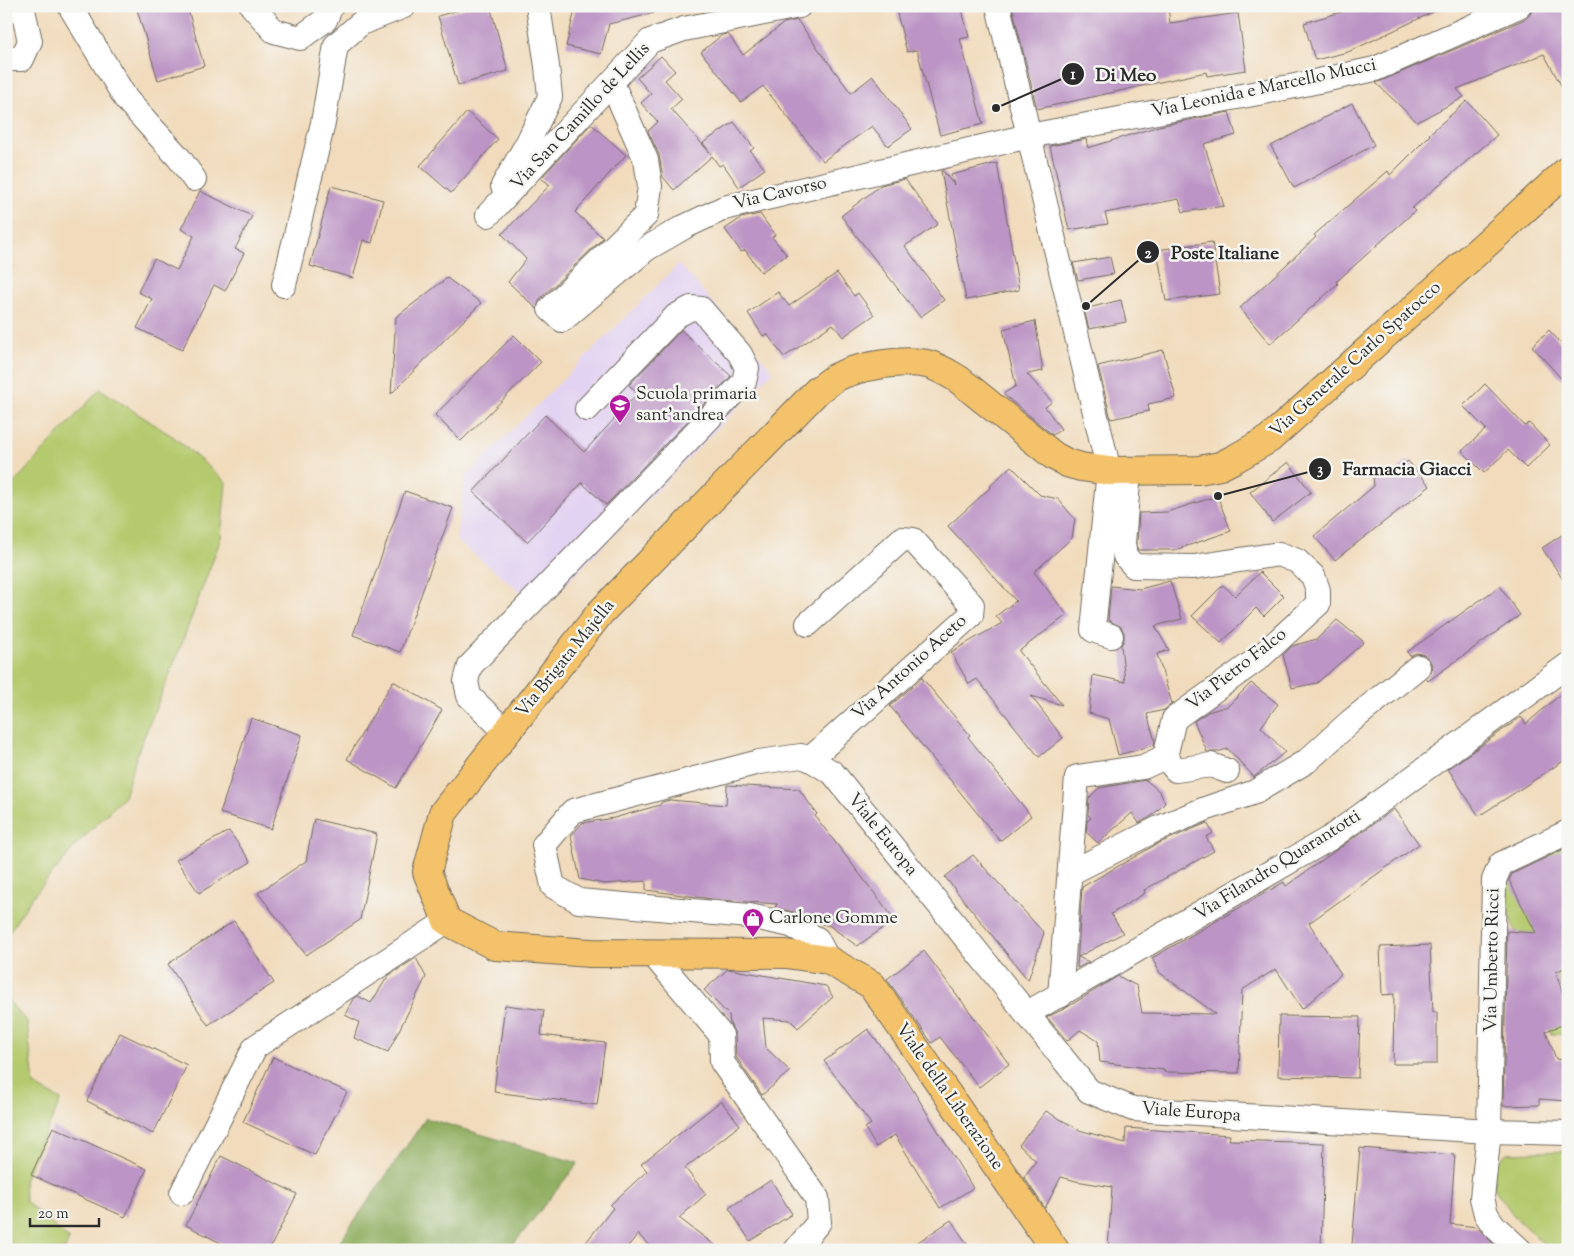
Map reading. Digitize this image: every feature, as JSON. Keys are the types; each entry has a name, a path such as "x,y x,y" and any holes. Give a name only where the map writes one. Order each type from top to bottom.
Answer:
{"main road":[{"name":"Via Generale Carlo Spatocco","path":"1119,471 1199,470 1236,458 1269,439 1568,170"},
{"name":"Via Brigata Majella","path":"447,921 427,872 443,813 600,613 819,389 836,377 858,370 908,363 926,364 943,370 958,379 1054,456 1067,463 1081,467 1119,471"},
{"path":"447,921 495,946 590,953 786,954 828,960"},
{"name":"Viale della Liberazione","path":"828,960 872,985 1055,1250"}],"street":[{"path":"6,59 22,58 30,41 22,6"},
{"path":"70,6 126,99 179,158 194,178"},
{"path":"252,6 274,31 300,38 325,20 331,6"},
{"path":"284,285 323,123 336,45 361,24 404,6"},
{"name":"Via San Camillo de Lellis","path":"538,6 550,98 501,190 493,210 650,41 684,29 799,6"},
{"path":"998,6 1029,136 1119,471 1092,630 1111,636"},
{"name":"Via Leonida e Marcello Mucci","path":"1029,136 1375,69 1519,6"},
{"name":"Via Cavorso","path":"612,83 646,160 650,186 646,215 550,309 562,320 646,249 684,227 724,208 1029,136"},
{"path":"506,732 468,696 466,682 470,666 744,382 747,368 740,354 701,310 692,308 676,316 588,409"},
{"name":"Via Pietro Falco","path":"1119,471 1125,556 1134,566 1194,567 1279,554 1297,561 1313,576 1318,590 1318,604 1259,658 1174,719 1165,757"},
{"name":"Via Antonio Aceto","path":"808,624 902,539 913,540 972,605 971,615 810,759"},
{"name":"Via Filandro Quarantotti","path":"1026,1014 1330,838 1568,665"},
{"path":"1070,873 1159,828 1205,809 1255,792 1307,760 1351,721 1418,667"},
{"name":"Viale Europa","path":"828,960 817,939 791,925 749,916 579,901 553,886 544,845 573,812 759,762 801,756 810,759 833,773 1089,1091 1133,1109 1489,1132 1568,1133"},
{"path":"1060,996 1077,777 1143,767 1165,757 1176,770 1211,765 1227,771"},
{"name":"Via Umberto Ricci","path":"1520,1250 1494,1226 1486,1214 1482,1198 1489,1132 1494,880 1501,864 1568,832"},
{"path":"182,1194 255,1046 447,921"},
{"path":"651,952 721,1035 722,1062 817,1198 819,1222 796,1250"}],"shaded area":[{"name":"Scuola primaria sant'andrea","path":"679,264 773,371 542,609 456,540 465,477"}],"green space":[{"path":"100,389 175,438 226,482 221,538 179,651 137,754 124,797 78,843 33,896 6,937 6,493"},
{"path":"1568,844 1568,1034 1551,1034 1527,961 1501,895 1510,870"},
{"path":"6,998 27,1022 34,1085 61,1100 24,1180 25,1201 69,1239 65,1250 6,1250"},
{"path":"426,1118 578,1163 509,1250 334,1250"},
{"path":"1568,1151 1568,1250 1550,1250 1515,1217 1494,1188 1495,1163 1507,1153"}],"building":[{"path":"136,6 187,6 204,66 158,80"},
{"path":"473,6 490,6 508,71 458,85 438,16"},
{"path":"576,6 653,6 654,13 609,24 601,54 566,46"},
{"path":"895,6 961,6 969,37 960,39 983,124 940,135 917,50 907,52"},
{"path":"1012,6 1168,6 1170,23 1238,13 1246,70 1207,76 1206,72 1037,109"},
{"path":"1361,6 1446,6 1348,52 1315,60 1304,23"},
{"path":"1540,6 1568,6 1568,98 1544,54 1457,89 1464,97 1417,122 1376,83 1525,19 1530,15 1532,9"},
{"path":"797,20 851,93 873,76 912,129 888,146 872,126 823,161 763,86 741,102 701,52 722,35 728,34 743,55 784,23"},
{"path":"661,56 675,71 665,80 682,99 671,109 711,154 703,143 734,122 754,148 750,151 765,169 739,187 723,164 719,166 712,156 674,190 663,177 659,155 648,131 658,122 641,103 651,94 637,78"},
{"path":"1467,101 1497,135 1412,208 1415,211 1336,282 1338,284 1270,344 1240,308 1316,237 1314,235 1388,171 1390,175 1429,134"},
{"path":"1352,103 1374,145 1294,188 1271,146"},
{"path":"467,112 498,139 451,193 420,166"},
{"path":"1229,112 1236,135 1204,144 1224,206 1183,212 1179,199 1105,213 1108,224 1069,230 1050,146 1086,139 1088,148 1159,126"},
{"path":"591,124 626,155 575,212 603,238 540,299 537,309 508,282 526,259 502,234 550,185 541,178"},
{"path":"997,163 1019,290 966,300 941,171 954,185 951,175"},
{"path":"905,179 938,224 905,246 944,300 920,317 841,216 881,185"},
{"path":"331,186 383,200 372,243 363,240 353,278 310,266"},
{"path":"200,191 252,216 235,249 244,253 225,291 214,285 182,350 137,328 152,299 138,292 154,259 177,270 194,236 181,229"},
{"path":"760,214 775,235 772,237 787,255 761,272 745,250 741,252 725,229 741,218"},
{"path":"1212,242 1220,294 1166,301 1157,250"},
{"path":"1110,257 1114,274 1078,280 1073,263"},
{"path":"837,273 854,296 858,293 874,315 843,337 833,324 784,357 767,334 763,336 748,313 778,292 789,306"},
{"path":"447,278 481,303 391,394 396,317"},
{"path":"1121,300 1126,322 1089,329 1084,309"},
{"path":"1035,321 1043,371 1027,374 1052,402 1045,407 1061,429 1053,435 1003,394 1016,386 1003,329"},
{"path":"681,330 731,376 606,505 582,483 527,542 473,492 545,415 584,452 638,393 629,385"},
{"path":"1549,330 1568,351 1568,386 1532,346"},
{"path":"514,335 541,362 461,441 435,415"},
{"path":"1163,350 1176,398 1148,404 1149,411 1111,419 1098,366"},
{"path":"1485,384 1525,426 1529,423 1550,445 1526,468 1508,450 1484,473 1462,451 1486,429 1463,406"},
{"path":"1408,461 1430,486 1335,560 1314,536 1374,486 1373,478 1382,472 1392,474"},
{"path":"1288,462 1311,492 1272,522 1250,492"},
{"path":"1011,466 1040,495 1058,499 1075,519 1072,538 1034,572 1067,615 1019,651 1062,705 1031,696 1063,738 1039,757 977,679 969,684 951,652 1002,623 996,616 1016,601 948,526"},
{"path":"405,491 453,508 400,652 353,635"},
{"path":"1211,498 1218,498 1231,531 1175,550 1138,550 1139,513 1167,512"},
{"path":"1568,531 1568,587 1542,548"},
{"path":"1260,572 1284,596 1264,616 1256,608 1221,643 1192,616 1223,585 1235,596"},
{"path":"1170,581 1182,619 1155,626 1169,650 1157,654 1172,704 1164,710 1147,714 1155,741 1154,745 1118,755 1109,719 1089,713 1093,675 1125,682 1121,645 1124,640 1124,633 1121,627 1108,620 1111,586 1140,589"},
{"path":"1500,586 1520,615 1428,681 1426,678 1431,672 1432,665 1429,659 1422,654 1416,653 1410,656 1407,652"},
{"path":"1337,620 1364,642 1317,683 1292,688 1283,655 1292,646 1317,639"},
{"path":"922,678 970,735 968,737 1031,816 1000,841 890,706"},
{"path":"393,681 442,710 396,788 347,759"},
{"path":"1251,683 1278,704 1261,727 1285,752 1254,777 1228,749 1207,752 1194,721 1208,712 1228,706"},
{"path":"1568,688 1568,758 1479,816 1448,769 1521,717 1526,724"},
{"path":"251,718 302,735 271,829 220,813"},
{"path":"1146,780 1160,792 1165,803 1152,816 1139,823 1132,813 1098,843 1086,832 1087,821 1091,818 1088,815 1089,798 1099,788"},
{"path":"727,785 799,789 817,814 815,816 895,920 857,946 830,926 814,922 794,912 775,908 777,904 719,900 646,890 646,881 604,884 580,879 571,836 582,823 614,818 660,805 662,802 670,800 726,805"},
{"path":"1394,809 1419,844 1309,923 1341,974 1302,1009 1276,969 1242,990 1239,1073 1164,1072 1164,1070 1100,1062 1098,1041 1080,1030 1067,1041 1047,1017 1066,1008 1118,976 1137,986 1142,1013 1216,1014 1160,973 1152,958 1284,882 1286,886"},
{"path":"314,819 377,834 360,920 306,955 258,893 306,861"},
{"path":"1207,823 1213,833 1206,837 1214,851 1144,890 1145,893 1111,914 1123,933 1078,957 1089,962 1077,968 1082,887 1157,844"},
{"path":"229,831 251,862 199,893 176,860"},
{"path":"1568,847 1568,966 1556,972 1568,1011 1568,1023 1546,1031 1556,1059 1568,1060 1568,1101 1539,1099 1539,1105 1503,1106 1507,931 1536,933 1509,880 1512,874"},
{"path":"973,855 1044,933 1028,980 945,877"},
{"path":"234,921 274,983 208,1025 168,964"},
{"path":"1430,945 1433,1012 1437,1012 1437,1064 1393,1064 1394,994 1382,995 1380,947"},
{"path":"924,951 1009,1064 979,1087 940,1037 932,1043 887,979"},
{"path":"416,958 426,977 388,1052 354,1038 359,1022 345,1015 353,999 358,996 371,1003 388,976"},
{"path":"728,969 826,986 833,997 798,1028 790,1020 763,1018 766,1048 790,1071 762,1095 736,1057 735,1034 730,1024 729,1015 704,990"},
{"path":"505,1005 544,1010 541,1035 605,1043 597,1105 494,1092"},
{"path":"1279,1016 1360,1017 1358,1078 1278,1076"},
{"path":"868,1029 908,1082 973,1188 940,1208 895,1135 876,1147 865,1128 871,1124 824,1061"},
{"path":"120,1033 187,1065 153,1134 87,1101"},
{"path":"273,1057 347,1092 315,1155 243,1122"},
{"path":"721,1101 740,1125 685,1168 706,1194 679,1218 721,1250 653,1250 638,1234 625,1250 580,1250 613,1208 610,1205 647,1171 641,1164"},
{"path":"1046,1111 1079,1130 1125,1143 1126,1128 1230,1135 1229,1140 1324,1143 1321,1250 1108,1250 1112,1187 1061,1177 1045,1208 1024,1177 1036,1161 1019,1145"},
{"path":"53,1127 147,1169 125,1217 31,1175"},
{"path":"1360,1148 1455,1155 1450,1224 1477,1227 1499,1250 1366,1250 1352,1245"},
{"path":"221,1156 297,1194 269,1250 234,1250 186,1225"},
{"path":"771,1180 792,1214 750,1241 729,1208"},
{"path":"951,1220 971,1250 906,1250"}],"place":[{"name":"Di Meo","path":"996,108"},
{"name":"Poste Italiane","path":"1086,306"},
{"name":"Scuola primaria sant'andrea","path":"620,424"},
{"name":"Farmacia Giacci","path":"1218,496"},
{"name":"Carlone Gomme","path":"753,938"}]}
